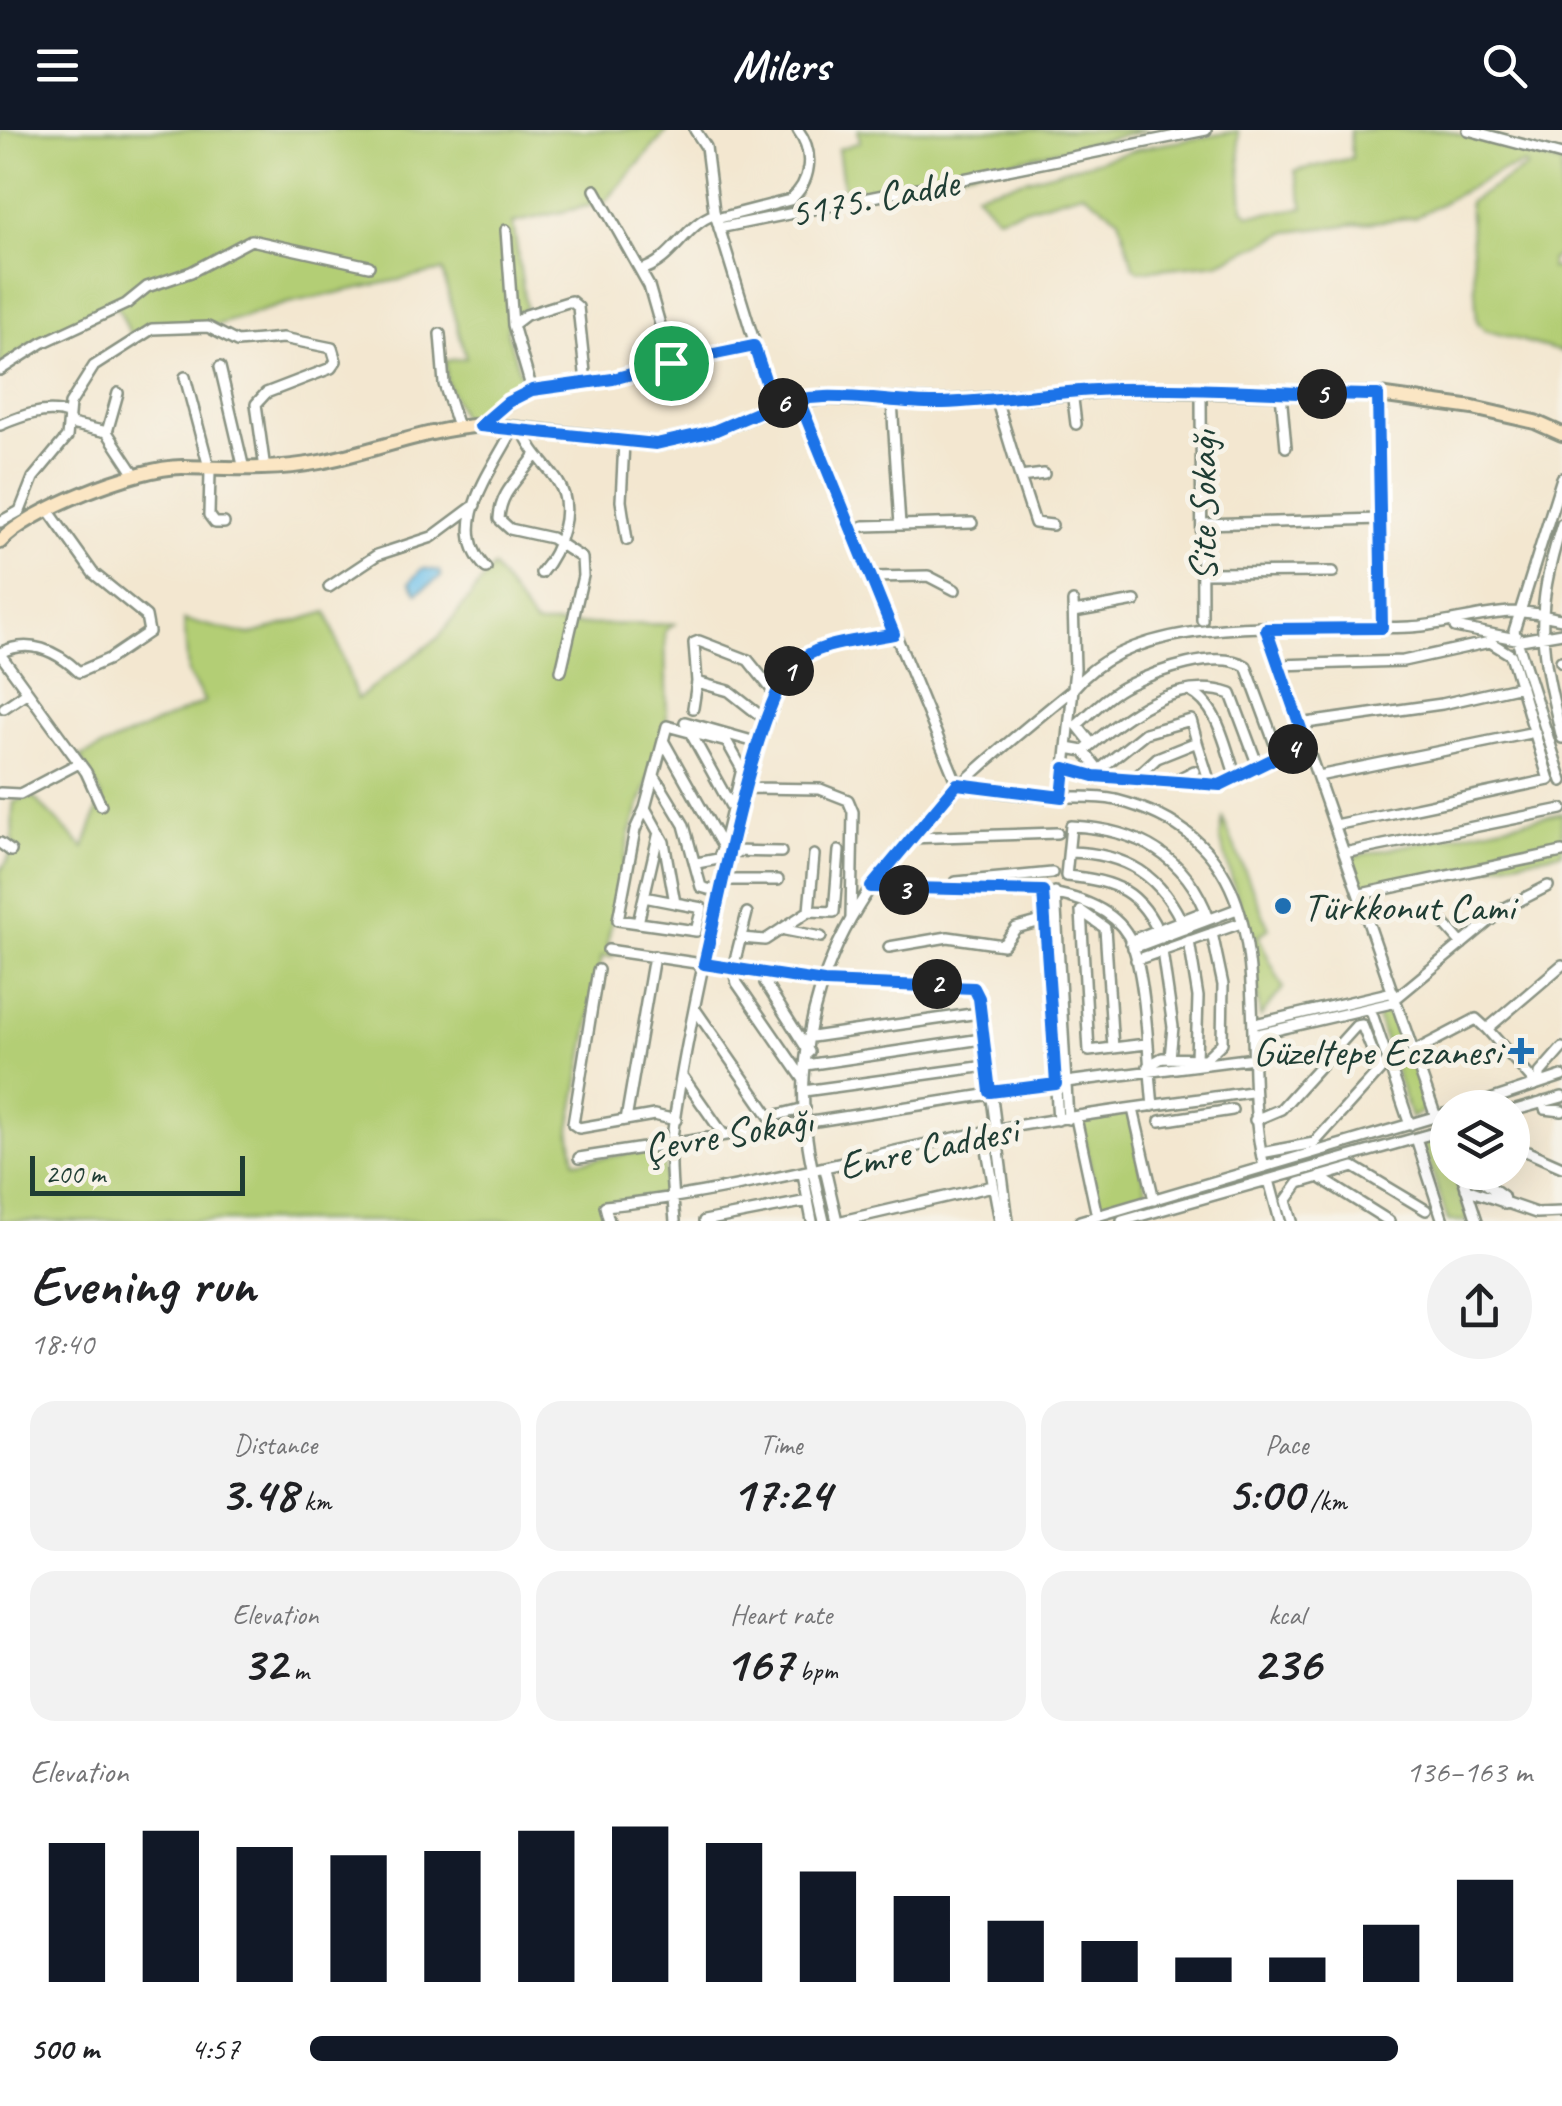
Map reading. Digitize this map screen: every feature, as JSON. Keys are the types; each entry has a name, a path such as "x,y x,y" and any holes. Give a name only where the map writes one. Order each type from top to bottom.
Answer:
{"street":[{"path":"696,130 706,147 716,220 774,406"},
{"path":"641,270 660,262 692,227 790,200 800,192 808,178 809,160 798,130"},
{"name":"5175. Cadde","path":"716,220 1206,130"},
{"path":"1468,130 1562,156"},
{"path":"596,190 641,270 671,363"},
{"path":"506,230 513,325 532,390"},
{"path":"0,370 42,343 126,304 147,287 190,272 251,240 369,266"},
{"path":"513,325 526,315 571,300 578,306 586,382"},
{"path":"0,542 3,525 20,511 33,478 57,454 71,424 70,404 94,366 152,329 208,327 237,342 283,338 318,341 332,348 336,361 331,368 266,394 256,404 265,469"},
{"path":"440,334 444,384 458,426"},
{"path":"480,426 508,402 532,390 754,346"},
{"path":"220,367 244,469"},
{"path":"185,377 210,471 209,515 224,524"},
{"path":"3,525 136,476 180,467 210,471 265,469 403,444 458,426 624,442 682,441 774,406 825,397 996,399 1072,391 1378,395 1474,408 1562,434"},
{"path":"1072,391 1076,424"},
{"name":"Site Sokağı","path":"1201,392 1202,620"},
{"path":"107,432 118,393"},
{"path":"1281,394 1286,447"},
{"path":"1378,395 1382,628"},
{"path":"996,399 1035,523 1052,525"},
{"path":"799,400 957,784"},
{"path":"892,400 900,525"},
{"path":"0,425 21,416 58,410 66,414 71,424"},
{"path":"71,424 107,432 136,476"},
{"path":"518,429 564,495 560,543 541,573"},
{"path":"486,568 471,540 469,526 488,470 518,429"},
{"path":"624,442 622,501 627,540"},
{"path":"534,457 499,503 498,520 510,529 560,543 582,558 583,576 561,671"},
{"path":"1020,476 1044,474"},
{"path":"1562,478 1521,614 1514,625 1514,639 1562,781"},
{"path":"329,588 378,555 432,537 476,505"},
{"path":"48,510 92,573 146,616 149,632 109,659 79,672 60,654 32,647 0,653 79,763 101,804"},
{"path":"1202,524 1380,519"},
{"path":"853,530 972,523"},
{"path":"1562,524 1545,577 1540,615 1562,738"},
{"path":"1202,573 1333,572"},
{"path":"872,577 928,576 955,590"},
{"path":"1136,601 1073,607 1072,690 1080,748 1099,770 1146,732 1183,719 1192,720 1211,786"},
{"path":"812,1221 804,1080 824,982 851,919 909,838 957,784 1072,690 1087,671 1152,642 1202,631 1442,625 1521,614 1562,619"},
{"path":"1442,625 1492,631 1514,639 1562,632"},
{"path":"1266,629 1430,1099"},
{"path":"697,862 718,859 727,849 776,695 792,666 809,654 894,634"},
{"path":"693,708 697,682 694,643 699,641 748,660 776,695"},
{"path":"1278,665 1425,658 1490,642 1511,655 1549,780 1334,826"},
{"path":"1080,748 1077,724 1127,685 1189,665 1237,661 1246,666 1279,755"},
{"path":"697,682 729,691 767,721"},
{"path":"1299,724 1442,704 1520,686"},
{"path":"1062,797 1065,768 1080,748 1127,714 1189,692 1213,688 1231,694 1258,766"},
{"path":"1189,692 1204,698 1211,709 1236,777"},
{"path":"4,708 26,693"},
{"path":"644,897 702,908 696,931 618,920 635,830 655,778 667,726 688,727 759,744"},
{"path":"675,1221 672,1142 704,964 725,880 732,809 742,769 727,742 688,727"},
{"path":"688,727 732,809"},
{"path":"1318,776 1535,732"},
{"path":"664,742 727,849"},
{"path":"1134,780 1157,758 1197,742"},
{"path":"1065,768 1134,780 1211,786 1306,743"},
{"path":"0,793 20,794 79,763"},
{"path":"1169,783 1194,771"},
{"path":"655,778 684,825 701,887 722,893"},
{"path":"957,784 1113,800 1191,833 1211,855 1237,909 1254,984 1252,1092 1264,1168"},
{"path":"747,788 820,790 848,800 853,812 851,919"},
{"path":"645,808 672,866 675,903"},
{"path":"1344,853 1562,810"},
{"path":"1159,933 1134,892 1094,878 1066,876 1071,826 1131,834 1176,862 1207,915"},
{"path":"638,924 659,832"},
{"path":"909,838 1057,833"},
{"path":"0,843 11,851"},
{"path":"727,849 781,852"},
{"path":"741,938 765,940 809,911 834,912 839,851"},
{"path":"1068,852 1107,855 1142,868 1161,886 1183,925"},
{"path":"1361,894 1562,852"},
{"path":"809,911 814,855"},
{"path":"950,890 956,882 1052,873"},
{"path":"725,880 778,880"},
{"path":"1254,1029 1370,1008 1395,998 1505,908 1548,886"},
{"path":"871,887 1055,892 1102,911 1124,929 1132,944 1153,1106"},
{"path":"1043,891 1061,1083 1067,1119 1097,1216"},
{"path":"1055,892 1061,1083"},
{"path":"1132,944 1207,915 1237,909"},
{"path":"1114,1048 1105,928 1081,911 1089,1052 1146,1044"},
{"path":"747,913 734,968 737,984 804,1080"},
{"path":"888,947 948,937 1006,947 1016,928 1045,920"},
{"path":"1440,920 1462,944"},
{"path":"1136,960 1241,923"},
{"path":"785,930 821,937"},
{"path":"1148,1068 1170,1058 1196,1059 1216,1053 1222,1043 1223,985 1212,933"},
{"path":"1189,941 1198,997 1196,1059"},
{"path":"608,950 824,982 974,988 979,998 990,1092 993,1186 1000,1221"},
{"path":"1162,950 1173,1027 1170,1058"},
{"path":"626,1120 654,956"},
{"path":"1488,1029 1562,965"},
{"path":"598,970 573,1124 579,1128 654,1116 676,1120"},
{"path":"764,983 809,1052"},
{"path":"1254,1029 1395,998"},
{"path":"1370,1008 1410,1125"},
{"path":"695,1010 770,1117 805,1108"},
{"path":"812,1038 972,1014"},
{"path":"1414,1052 1476,1019 1538,1084"},
{"path":"1255,1120 1280,1109 1356,1026 1362,1025 1380,1070 1314,1143 1261,1154"},
{"path":"806,1065 975,1040"},
{"path":"1538,1084 1540,1072 1562,1048"},
{"name":"Çevre Sokağı","path":"580,1158 1148,1068 1191,1069 1254,1058"},
{"path":"804,1092 978,1067"},
{"path":"1520,1090 1562,1076"},
{"path":"683,1077 723,1134"},
{"name":"Emre Caddesi","path":"609,1221 605,1206 673,1199 808,1173 989,1131 1252,1092"},
{"path":"1530,1105 1562,1097"},
{"path":"1199,1100 1200,1115"},
{"path":"1543,1102 1545,1109 1562,1110"},
{"path":"1133,1109 1154,1200"},
{"path":"1160,1121 1232,1110"},
{"path":"1080,1221 1430,1119"},
{"path":"989,1131 1008,1221"},
{"path":"1122,1221 1151,1217 1430,1135"},
{"path":"1416,1138 1443,1221"},
{"path":"1530,1152 1562,1166"},
{"path":"1292,1221 1286,1212 1289,1194 1300,1183 1354,1167 1426,1210"},
{"path":"825,1169 839,1221 993,1186"},
{"path":"808,1173 824,1221"},
{"path":"1320,1177 1389,1221"},
{"path":"1270,1180 1280,1221"},
{"path":"1466,1190 1477,1221"},
{"path":"1469,1190 1536,1213 1562,1212"},
{"path":"1495,1190 1503,1196 1505,1204"},
{"path":"704,1221 808,1201"}],"green space":[{"path":"0,130 668,130 605,202 513,223 526,308 509,318 507,332 524,386 470,420 461,417 447,381 445,361 466,358 442,271 288,303 217,325 171,323 132,338 117,305 25,349 0,367"},
{"path":"858,130 1148,130 845,199 838,149 860,142"},
{"path":"1350,130 1444,130 1562,164 1559,255 1551,260 1551,268 1562,268 1562,352 1484,330 1477,321 1469,202 1527,167 1525,164 1499,172 1416,217 1288,232 1218,263 1139,271 1133,266 1119,218 1082,192 997,217 976,193 1152,146 1238,131 1243,209 1249,215 1304,208 1295,171 1352,158"},
{"path":"493,567 535,625 674,624 665,631 667,726 630,834 607,944 613,945 612,957 602,956 570,1129 575,1162 663,1148 667,1195 601,1204 605,1221 0,1221 0,871 12,846 14,802 32,796 84,848 102,797 80,757 205,702 188,674 184,620 249,635 327,612 357,699 438,638"},
{"path":"1562,813 1562,852 1364,890 1350,857"},
{"path":"1223,819 1269,928 1258,936 1283,988 1260,1017 1252,948 1220,838"},
{"path":"1394,1008 1428,1108 1411,1118 1376,1013"},
{"path":"1131,1112 1147,1194 1099,1208 1080,1120"},
{"path":"1430,1141 1430,1166 1422,1142"},
{"path":"1438,1190 1459,1190 1469,1221 1448,1221"}],"water":[{"path":"422,568 439,571 441,577 417,593 410,582"}],"place":[{"name":"Türkkonut Cami","path":"1283,906"},
{"name":"Güzeltepe Eczanesi","path":"1521,1051"}],"route":[{"path":"671,363 613,379 532,390 508,402 480,426 656,444 714,431 768,408 774,406 779,404 799,400 825,397 938,403 1121,388 1378,395 1382,628 1266,629 1306,743 1220,785 1094,776 1065,768 1062,797 957,784 924,818 871,887 1043,891 1056,1084 990,1092 979,998 974,988 958,984 824,982 704,964 756,752 775,697 792,666 830,646 894,634 799,400 774,406 754,346 671,363"}]}
